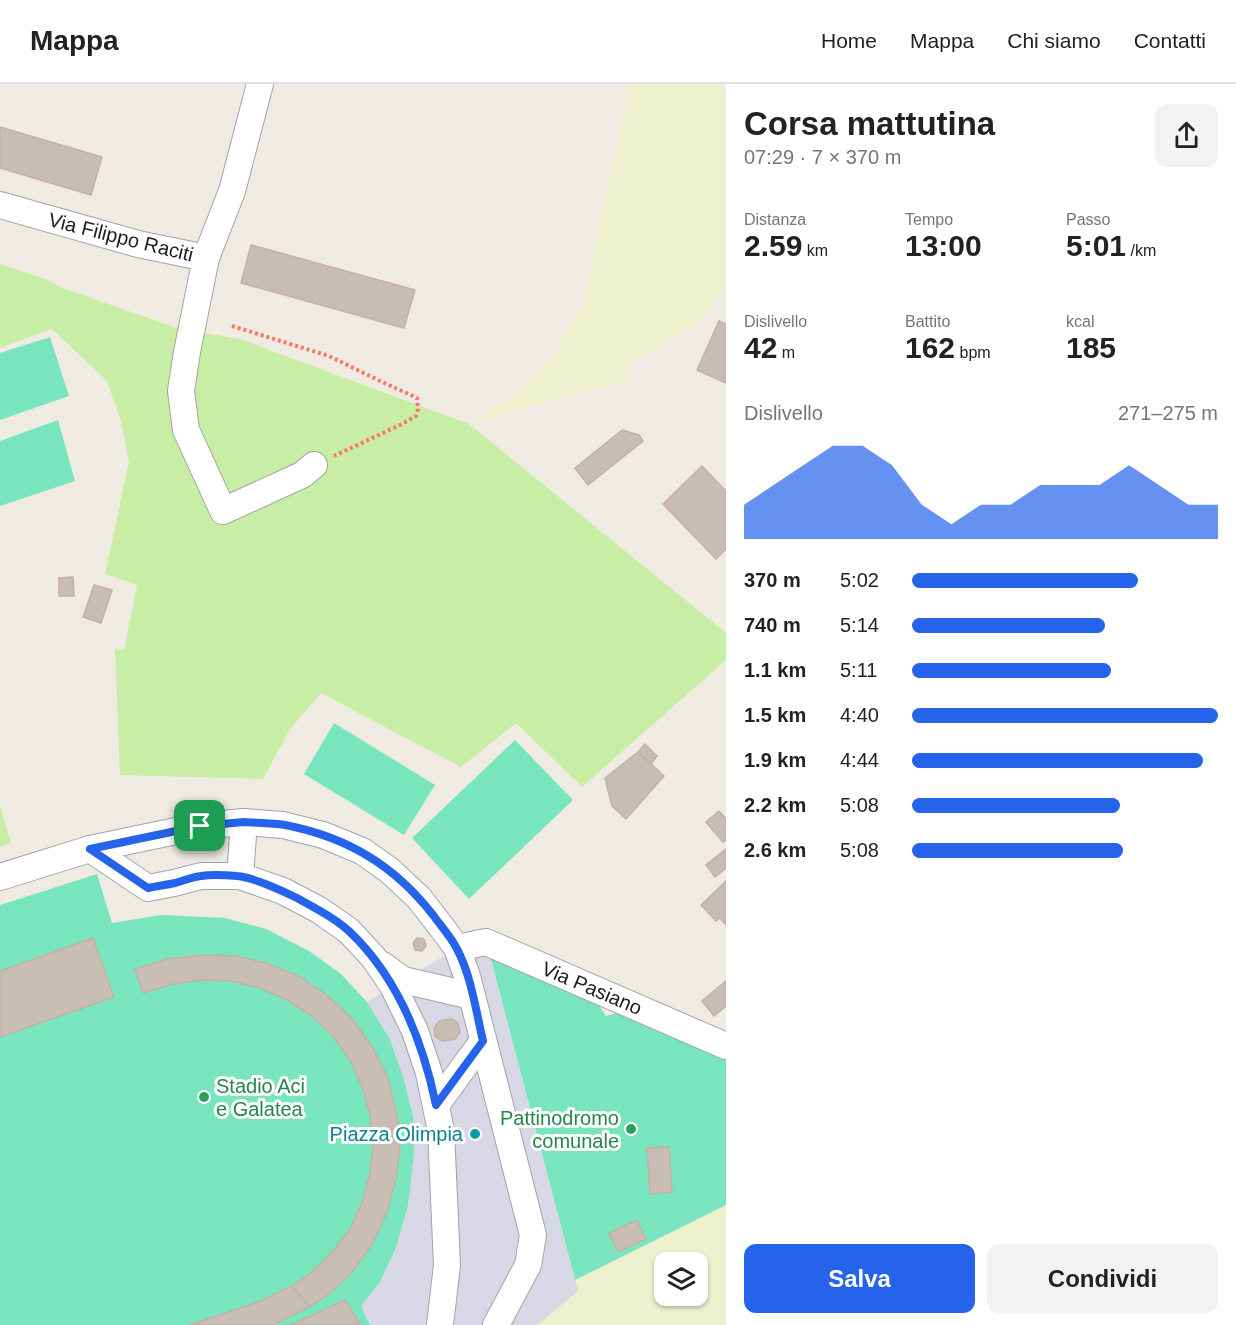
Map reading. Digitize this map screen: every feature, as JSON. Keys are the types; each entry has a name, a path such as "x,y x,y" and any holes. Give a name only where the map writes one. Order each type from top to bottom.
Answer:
{"street":[{"name":"Via Filippo Raciti","path":"0,205 138,244 206,258 232,191 260,84"},
{"path":"206,258 181,391 186,430 223,511 302,475 314,465"},
{"path":"240,876 244,822"},
{"path":"0,877 90,849 200,826 244,822 283,825 323,835 362,851 389,870 419,898 457,948 467,976 532,1235 528,1264 496,1325"},
{"path":"90,849 148,888 201,876 240,876 283,891 319,910 349,931 374,958 393,987 415,1031 429,1073 441,1131 447,1265 440,1325"},
{"name":"Via Pasiano","path":"457,948 486,942 726,1046"},
{"path":"374,958 403,980 472,996"},
{"path":"436,1105 483,1041"}],"path":[{"path":"232,326 329,356 417,398 416,416 314,465"}],"green space":[{"path":"630,84 721,84 726,103 726,288 724,287 704,318 631,363 626,380 469,424 513,397 553,356 581,310"},
{"path":"0,264 180,329 240,339 469,424 726,633 726,660 582,787 516,723 461,767 321,693 290,729 263,779 120,775 115,648 124,650 137,585 105,574 129,462 121,422 107,381 52,329 0,348"},
{"path":"50,337 69,396 0,420 0,353"},
{"path":"58,420 75,481 0,506 0,441"},
{"path":"334,723 435,785 404,835 304,774"},
{"path":"515,740 573,800 469,899 412,838"},
{"path":"0,805 11,843 0,847"},
{"name":"Stadio Aci e Galatea","path":"97,874 112,923 161,915 225,918 266,929 309,951 340,973 367,1002 390,1039 404,1079 413,1115 415,1153 408,1206 396,1248 380,1282 362,1306 370,1325 0,1325 0,905"},
{"name":"Pattinodromo comunale","path":"490,956 593,996 606,1016 631,1009 726,1052 726,1205 575,1280"},
{"path":"726,1205 726,1325 537,1325 578,1292 575,1280"}],"shaded area":[{"name":"Piazza Olimpia","path":"486,942 578,1291 537,1325 370,1325 361,1306 380,1282 396,1248 408,1206 414,1153 413,1115 404,1079 390,1039 367,1002 457,948"}],"building":[{"path":"0,127 102,157 91,195 0,168"},
{"path":"251,245 415,290 404,328 241,283"},
{"path":"719,321 726,324 726,383 697,370"},
{"path":"622,430 639,435 643,441 588,485 575,468"},
{"path":"702,466 726,491 726,549 716,559 663,504"},
{"path":"73,577 74,596 59,596 59,578"},
{"path":"94,585 112,590 101,623 83,617"},
{"path":"645,744 657,756 651,764 638,752"},
{"path":"638,752 664,776 626,819 612,806 605,778"},
{"path":"719,811 726,819 726,840 723,842 706,822"},
{"path":"726,849 726,868 715,877 706,865"},
{"path":"726,881 726,925 720,918 716,921 701,905"},
{"path":"93,938 114,997 0,1037 0,971"},
{"path":"417,938 424,939 426,946 422,951 415,950 413,943"},
{"path":"202,955 236,956 269,964 300,977 328,996 353,1020 373,1048 388,1078 396,1111 400,1145 396,1179 387,1212 373,1243 353,1271 328,1295 309,1307 292,1286 311,1273 350,1229 362,1202 370,1173 373,1144 370,1115 362,1087 350,1060 333,1036 312,1016 287,1000 260,988 232,981 202,980 173,984 143,993 135,969 168,959"},
{"path":"726,981 726,1006 714,1016 702,1001"},
{"path":"452,1019 458,1023 460,1032 455,1039 442,1041 435,1036 434,1028 439,1021"},
{"path":"669,1147 672,1192 650,1194 647,1148"},
{"path":"637,1220 646,1239 618,1252 609,1233"},
{"path":"292,1286 309,1307 273,1325 190,1325 258,1302"},
{"path":"345,1300 361,1325 291,1325"}],"place":[{"name":"Stadio Aci e Galatea","path":"204,1097"},
{"name":"Pattinodromo comunale","path":"631,1129"},
{"name":"Piazza Olimpia","path":"475,1134"}],"route":[{"path":"244,822 283,825 323,835 362,851 389,870 419,898 457,948 467,976 483,1041 436,1105 429,1073 415,1031 404,1008 374,958 349,931 319,910 283,891 240,876 201,876 148,888 90,849 200,826 244,822"}]}
